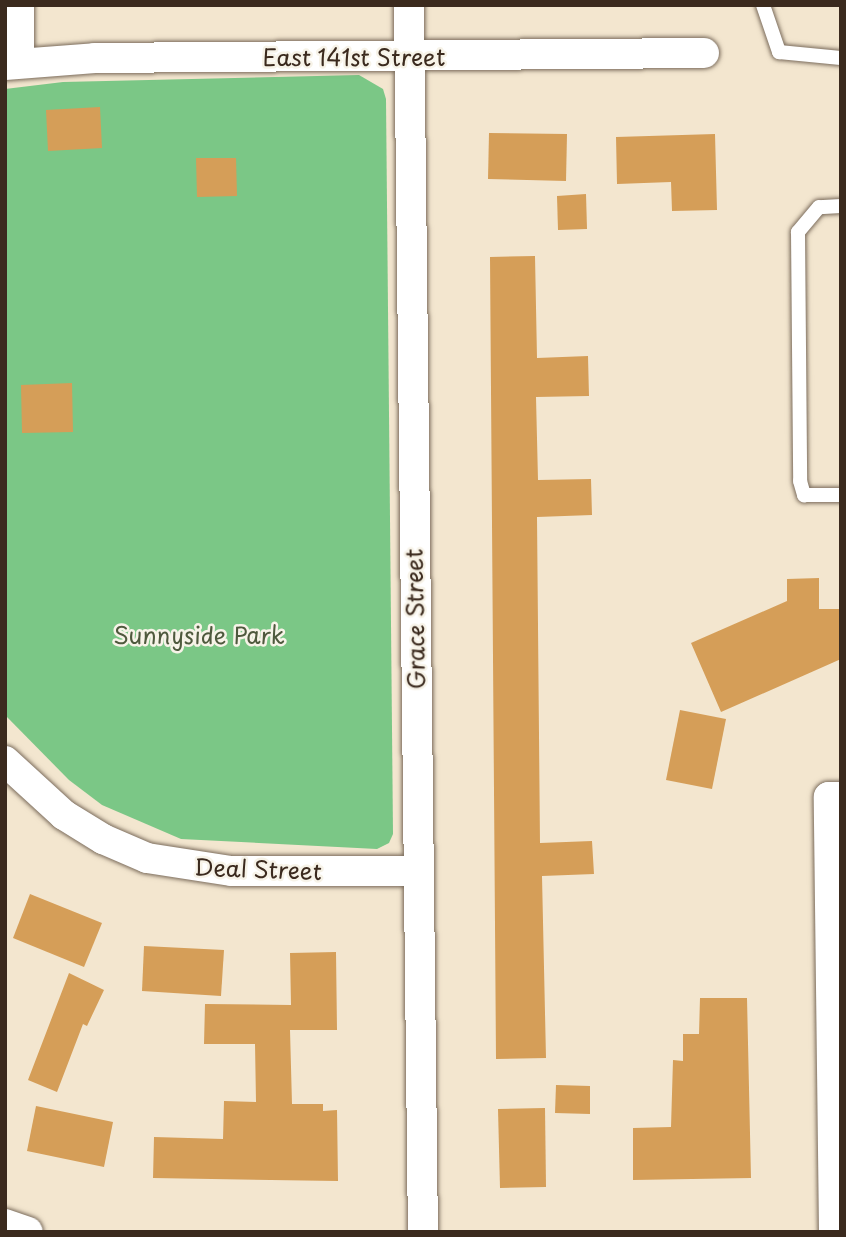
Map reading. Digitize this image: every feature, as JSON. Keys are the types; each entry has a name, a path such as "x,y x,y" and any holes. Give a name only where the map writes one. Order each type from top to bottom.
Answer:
{"street":[{"path":"12,63 19,5"},
{"name":"Grace Street","path":"409,5 423,1232"},
{"name":"East 141st Street","path":"12,63 704,54"},
{"name":"Deal Street","path":"5,761 64,815 103,839 147,858 231,871 418,871"},
{"path":"834,1232 835,797"},
{"path":"5,1224 27,1232"}],"lane":[{"path":"763,5 779,52 841,58"},
{"path":"841,206 819,207 798,232 800,481 804,495 841,495"}],"green space":[{"name":"Sunnyside Park","path":"359,75 383,89 386,99 393,834 389,843 377,849 181,839 102,805 69,780 5,715 5,89 63,82"}],"building":[{"path":"100,107 102,148 48,151 46,110"},
{"path":"489,133 567,134 566,181 488,179"},
{"path":"715,134 717,210 672,211 671,182 617,184 616,137"},
{"path":"196,158 236,158 237,196 197,197"},
{"path":"586,194 587,229 558,230 557,196"},
{"path":"535,256 537,358 588,356 589,396 536,397 538,480 591,479 592,515 537,517 540,843 592,841 594,874 542,876 546,1058 496,1059 490,257"},
{"path":"72,383 73,432 22,433 21,385"},
{"path":"819,578 819,609 841,609 841,659 721,712 691,643 787,601 787,579"},
{"path":"680,710 726,719 712,789 666,780"},
{"path":"30,894 102,923 84,967 13,938"},
{"path":"144,946 224,950 221,996 142,991"},
{"path":"336,952 337,1030 290,1030 292,1104 323,1104 323,1111 337,1110 338,1181 153,1178 154,1137 223,1139 224,1101 256,1102 255,1044 204,1044 205,1004 291,1005 290,953"},
{"path":"69,973 104,990 87,1026 83,1024 57,1092 28,1080"},
{"path":"700,998 747,998 751,1178 633,1180 633,1128 671,1127 673,1060 683,1061 683,1034 699,1034"},
{"path":"556,1085 590,1086 590,1114 555,1113"},
{"path":"36,1106 113,1122 104,1167 27,1151"},
{"path":"545,1108 546,1187 500,1188 498,1109"}]}
